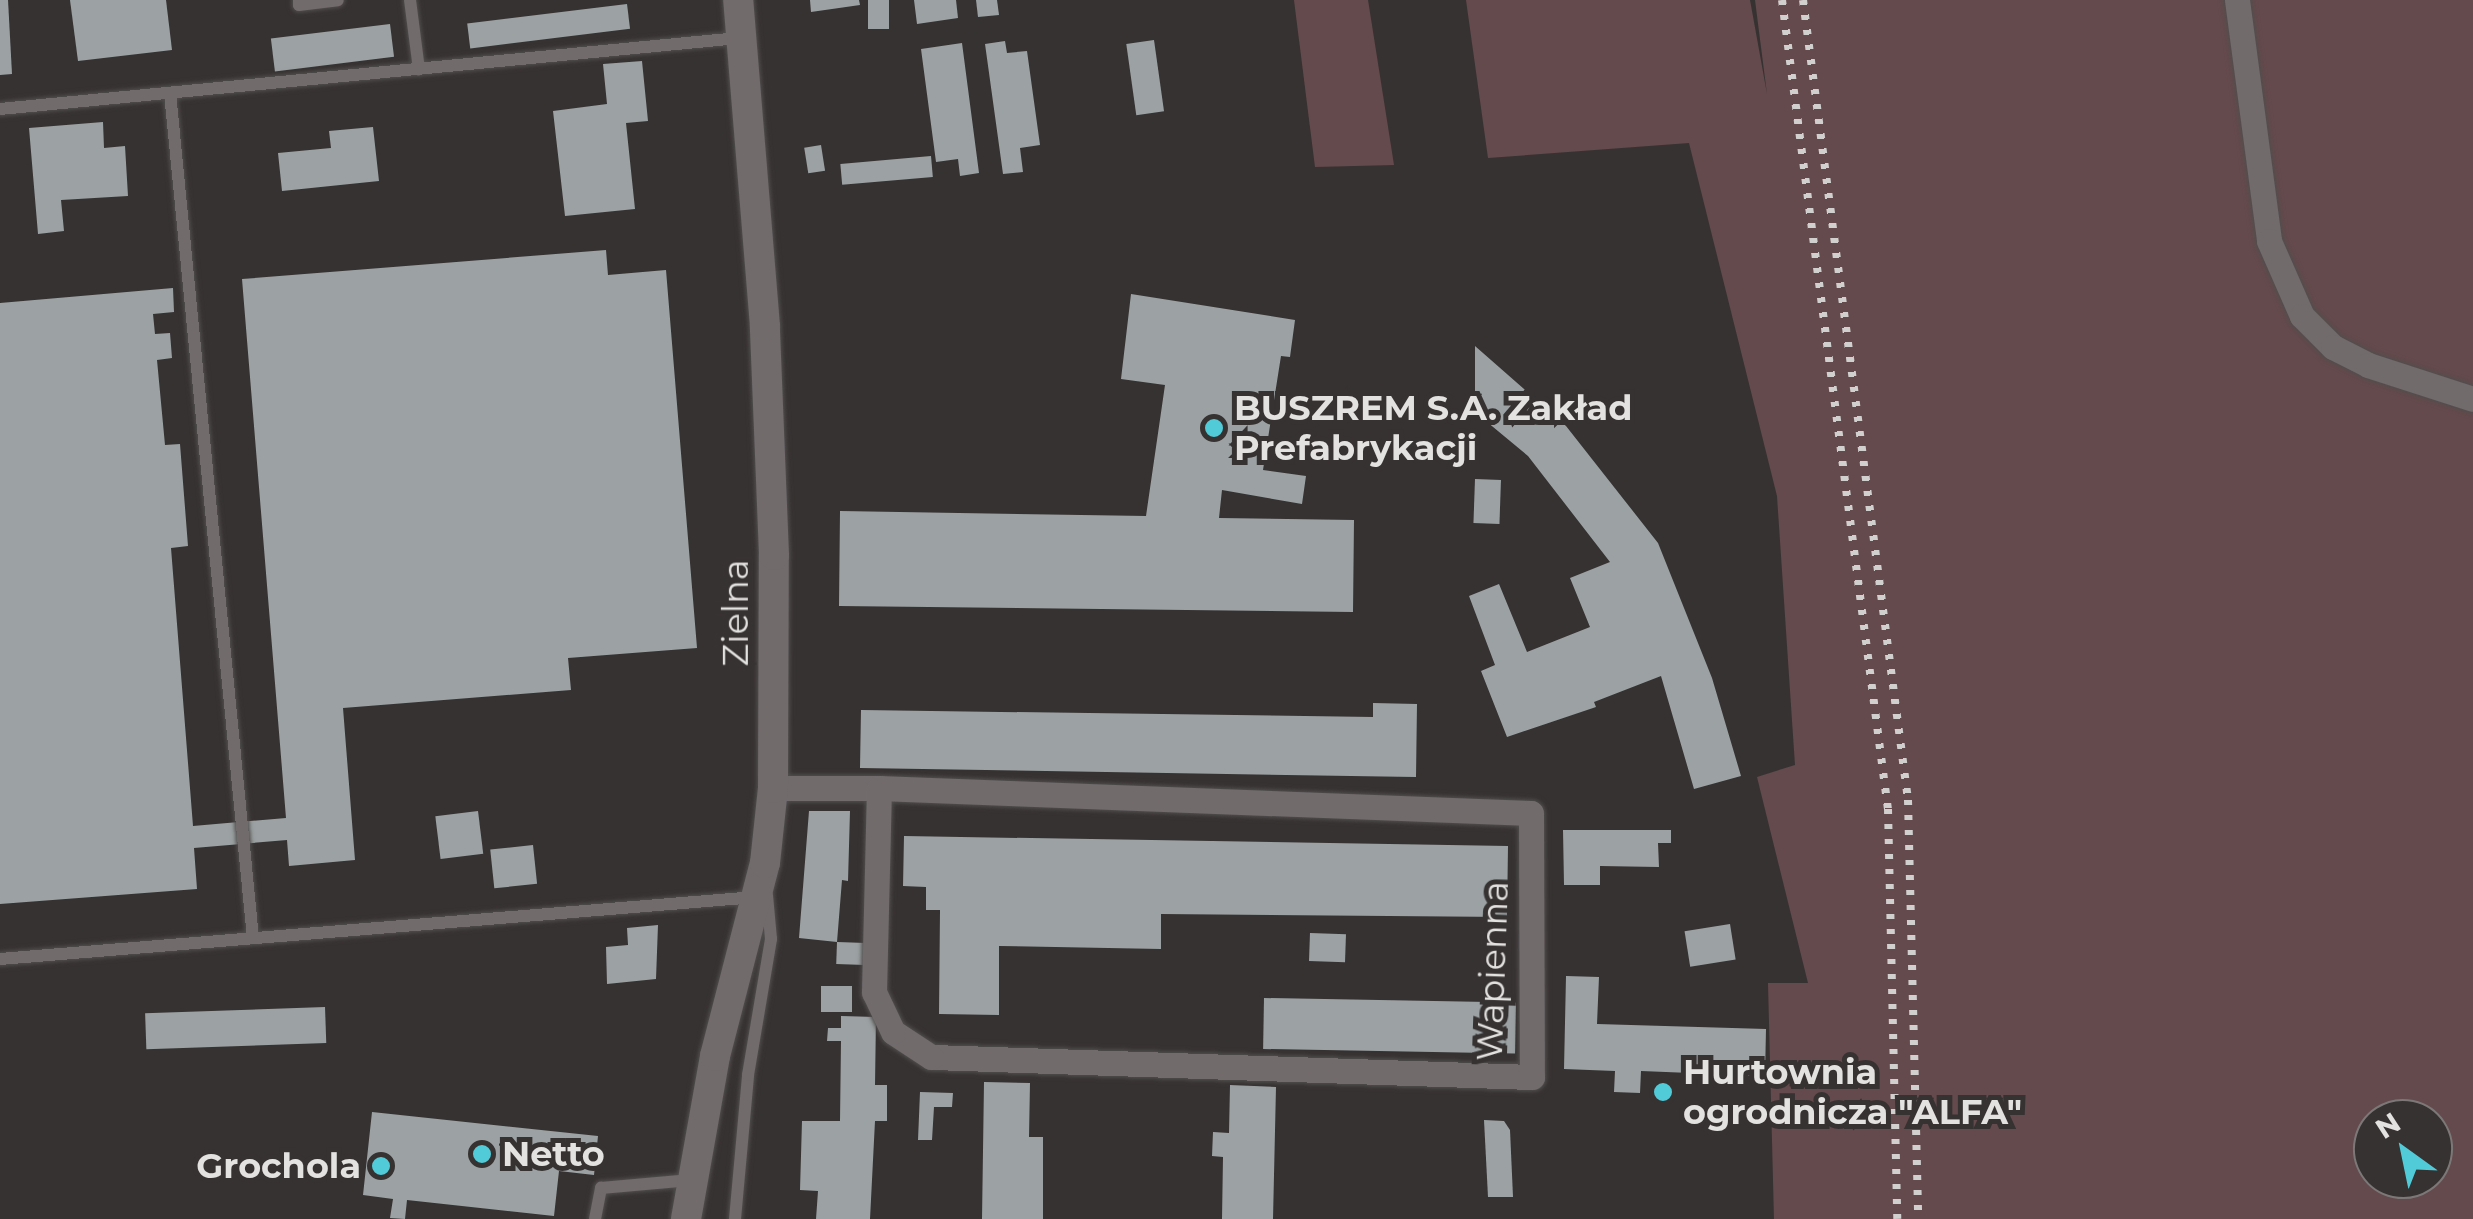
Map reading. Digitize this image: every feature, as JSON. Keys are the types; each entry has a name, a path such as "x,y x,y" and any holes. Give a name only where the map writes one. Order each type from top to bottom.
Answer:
{"street":[{"name":"Zielna","path":"686,1219 691,1180 765,863 773,788 771,460 760,212 738,0"},
{"path":"2237,0 2269,241 2302,316 2333,347 2368,365 2473,399"},
{"name":"Wapienna","path":"773,788 879,788 1531,812 1532,1076 931,1057 893,1032 874,992 879,788"}],"lane":[{"path":"298,0 299,5 338,0"},
{"path":"410,0 418,70"},
{"path":"0,109 742,38"},
{"path":"170,93 253,938"},
{"path":"735,1219 748,1075 770,939 765,863"},
{"path":"0,959 756,897"},
{"path":"595,1219 602,1188 691,1180"}],"shaded area":[{"path":"1294,0 1368,0 1394,165 1315,167"},
{"path":"1466,0 1750,0 1767,94 1755,0 2473,0 2473,1219 1774,1219 1768,983 1808,983 1757,777 1795,765 1777,496 1689,143 1488,158"}],"building":[{"path":"0,0 8,0 12,74 0,75"},
{"path":"70,0 166,0 172,50 78,61"},
{"path":"810,0 859,0 860,5 811,12"},
{"path":"868,0 889,0 889,29 868,29"},
{"path":"914,0 956,0 958,18 917,24"},
{"path":"976,0 997,0 999,15 978,17"},
{"path":"627,4 630,29 470,48 467,24"},
{"path":"390,24 394,57 275,71 271,39"},
{"path":"1154,40 1164,111 1136,115 1126,44"},
{"path":"1005,41 1007,53 1027,51 1040,145 1020,148 1023,172 1003,174 985,44"},
{"path":"962,43 979,173 960,176 958,159 936,162 921,49"},
{"path":"642,61 648,121 626,123 635,209 565,216 553,111 607,104 603,64"},
{"path":"103,122 104,148 125,146 128,196 61,200 64,231 38,234 29,128"},
{"path":"373,127 379,181 282,191 278,153 331,148 329,131"},
{"path":"821,145 825,171 808,173 804,148"},
{"path":"931,156 933,177 842,185 840,164"},
{"path":"606,250 608,275 666,270 697,648 568,658 571,690 343,708 355,860 289,866 287,840 194,848 197,889 0,904 0,303 173,288 174,312 153,314 155,334 170,333 172,358 157,360 165,445 180,444 188,546 171,548 193,826 286,818 242,279"},
{"name":"BUSZREM S.A. Zakład Prefabrykacji","path":"1131,294 1295,320 1290,357 1281,356 1263,470 1306,476 1302,504 1222,490 1219,518 1354,520 1353,612 839,606 840,511 1146,516 1165,385 1121,379"},
{"path":"1475,346 1566,426 1658,543 1712,678 1741,776 1694,789 1661,676 1594,702 1596,707 1507,737 1481,671 1495,665 1469,596 1499,584 1527,652 1590,627 1570,578 1610,562 1528,456 1475,412"},
{"path":"1475,479 1501,480 1499,524 1473,523"},
{"path":"1373,703 1417,704 1416,777 860,768 861,710 1373,717"},
{"path":"478,811 483,854 441,859 435,816"},
{"path":"809,811 850,811 848,881 842,880 837,942 799,938"},
{"path":"1563,830 1671,830 1671,843 1658,843 1659,867 1600,866 1600,885 1564,885"},
{"path":"904,836 1508,846 1507,917 1161,914 1161,949 999,946 999,1015 939,1014 940,910 926,910 926,887 903,886"},
{"path":"533,845 537,884 494,888 490,849"},
{"path":"1730,924 1736,960 1690,967 1685,931"},
{"path":"658,925 656,979 607,984 606,947 628,945 627,928"},
{"path":"1310,933 1346,934 1345,962 1309,961"},
{"path":"837,942 866,943 865,965 836,964"},
{"path":"1566,976 1599,977 1597,1024 1766,1029 1765,1076 1641,1071 1640,1093 1614,1092 1615,1071 1564,1069"},
{"path":"821,986 852,986 852,1012 821,1012"},
{"path":"1264,998 1516,1002 1515,1053 1263,1049"},
{"path":"325,1007 326,1043 146,1049 145,1013"},
{"path":"841,1016 876,1017 875,1085 887,1085 887,1121 875,1121 870,1219 816,1219 818,1191 800,1190 802,1121 840,1121 841,1041 827,1041 828,1028 841,1028"},
{"path":"984,1082 1030,1083 1029,1137 1043,1137 1043,1219 982,1219"},
{"path":"1230,1085 1276,1087 1273,1219 1222,1219 1223,1157 1212,1156 1213,1132 1229,1133"},
{"path":"920,1092 953,1093 952,1107 934,1107 932,1140 918,1140"},
{"name":"Netto","path":"372,1112 598,1136 594,1175 559,1171 554,1216 407,1200 405,1219 390,1218 393,1199 363,1195"},
{"path":"1484,1120 1504,1121 1510,1130 1513,1197 1488,1197"}],"railway":[{"path":"1782,0 1888,809 1897,1219"},
{"path":"1803,0 1908,800 1918,1219"}],"place":[{"name":"BUSZREM S.A. Zakład Prefabrykacji","path":"1214,428"},
{"name":"Hurtownia ogrodnicza \"ALFA\"","path":"1663,1092"},
{"name":"Netto","path":"482,1154"},
{"name":"Grochola","path":"381,1166"}]}
